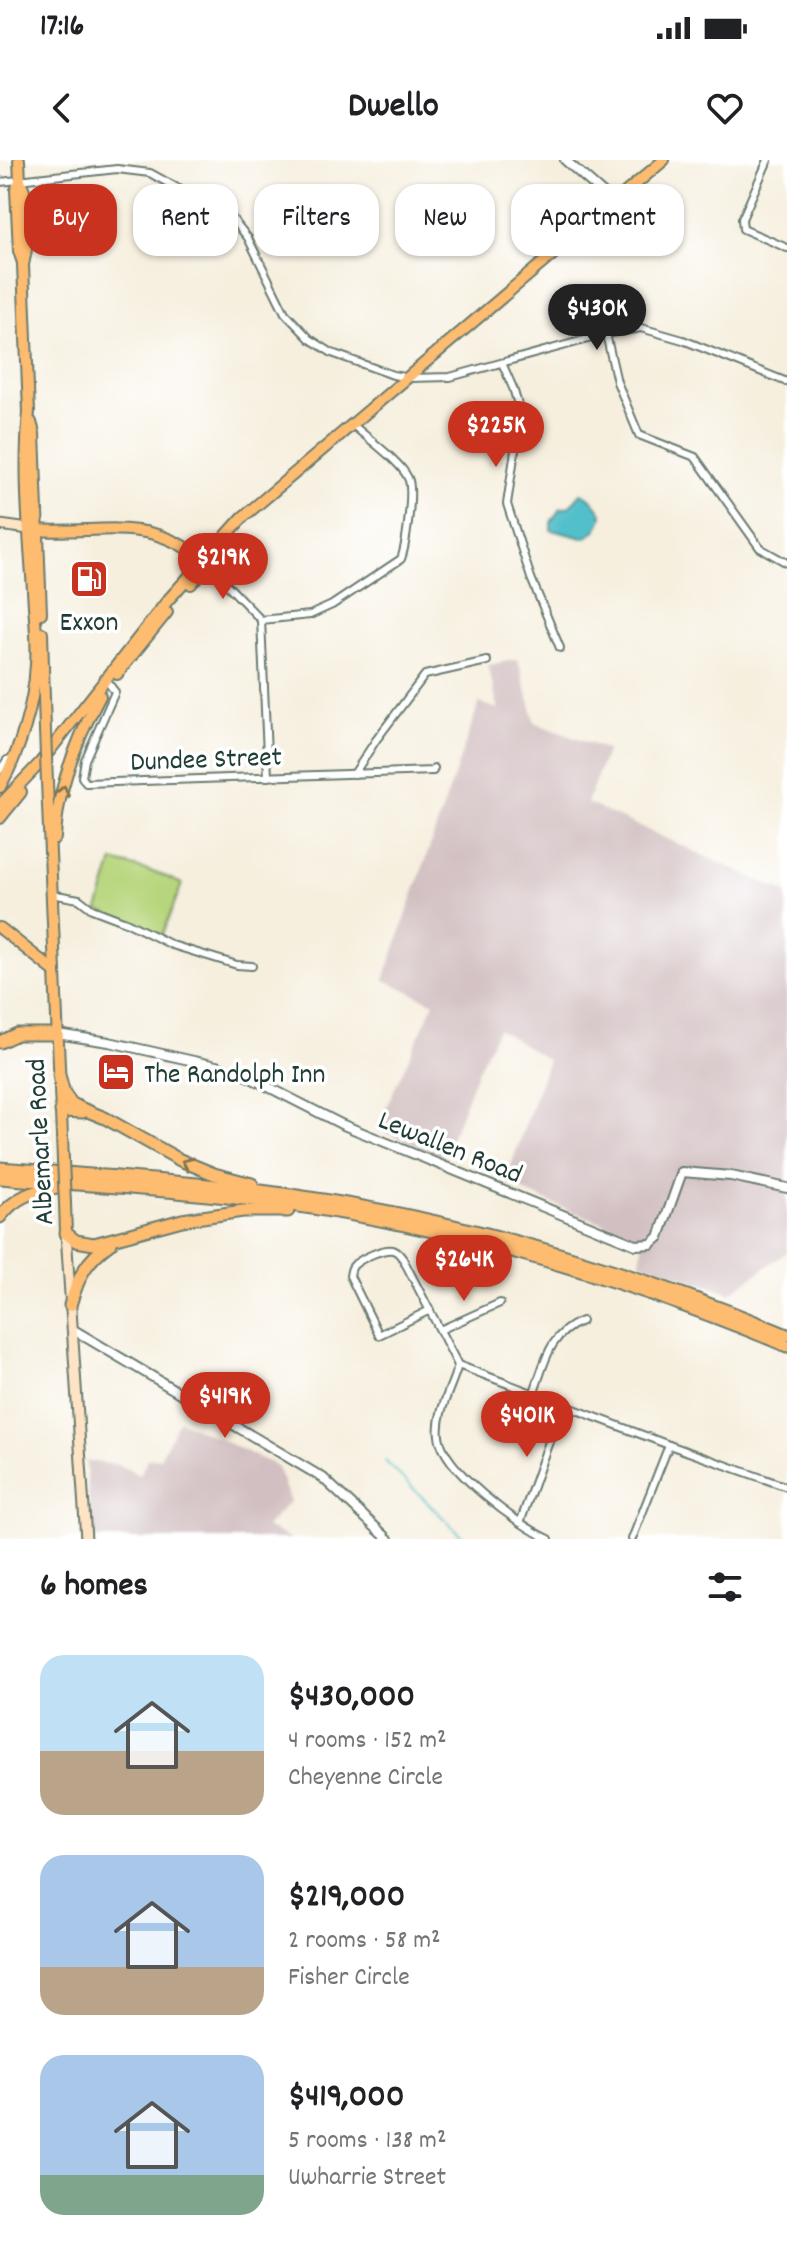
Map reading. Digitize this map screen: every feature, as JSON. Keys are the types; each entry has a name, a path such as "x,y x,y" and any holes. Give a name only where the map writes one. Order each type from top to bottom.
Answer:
{"highway":[{"path":"0,1042 17,1034 57,1034"},
{"path":"59,1075 64,1093 71,1103 180,1160 214,1174 315,1199 418,1219 575,1259 630,1276 787,1335"},
{"path":"61,1111 92,1113"},
{"path":"0,1168 244,1189 315,1199"},
{"path":"0,1178 241,1198 333,1212 461,1238 574,1268 709,1314 787,1346"},
{"path":"0,1217 11,1204 28,1194 50,1189 87,1190 97,1186"},
{"path":"66,1233 76,1241 94,1244 210,1215 273,1211 333,1212"},
{"path":"70,1305 84,1268 96,1253 114,1240"}],"main road":[{"path":"0,787 14,758 40,654 27,434 29,412 23,265 19,251 16,190 20,181 19,160"},
{"path":"636,184 664,160"},
{"path":"0,818 13,797 148,624 205,562 267,504 271,495 552,256"},
{"path":"0,525 57,532 117,528 148,531 180,544 205,562"},
{"path":"0,805 13,797 100,696 205,562"},
{"name":"Albemarle Road","path":"40,654 66,1233 86,1539"},
{"path":"50,867 55,853 58,809 66,777 100,696"},
{"path":"0,928 53,970"}],"street":[{"path":"565,160 592,184"},
{"path":"768,160 742,219 743,229 787,248"},
{"path":"0,182 117,169 150,173 232,218 248,238 285,313 310,339 332,353 393,375 409,378 450,377 606,334 641,328 715,352 787,382"},
{"path":"606,334 617,382 639,435 695,457 760,548 787,563"},
{"path":"502,363 519,408 507,504 531,578 560,648"},
{"path":"261,620 310,615 354,591 401,559 410,505 409,478 353,425"},
{"path":"205,562 261,620 268,777"},
{"path":"354,774 425,675 487,661"},
{"name":"Dundee Street","path":"109,684 115,692 85,760 82,777 86,783 433,771 434,768"},
{"path":"0,770 7,760 14,758"},
{"path":"51,894 79,899 92,909 121,919 172,945 227,962 252,966"},
{"name":"Lewallen Road","path":"57,1034 109,1042 243,1074 341,1124 636,1245 651,1244 659,1237 682,1172 731,1176 787,1188"},
{"path":"430,1310 379,1335 350,1276 351,1270 355,1264 383,1250 398,1252 430,1310 458,1365 787,1487"},
{"path":"440,1330 500,1303"},
{"path":"533,1395 555,1339 582,1321"},
{"path":"72,1329 323,1478 388,1539"},
{"path":"458,1365 439,1425 439,1438 452,1461 495,1504 549,1539"},
{"path":"520,1523 562,1405"},
{"path":"632,1539 669,1445"}],"shaded area":[{"path":"518,659 535,723 607,750 587,803 787,893 787,1252 730,1293 640,1262 643,1238 505,1183 548,1060 498,1029 442,1156 376,1129 434,1003 384,980 479,703 498,709 488,665"},
{"path":"179,1420 277,1466 290,1501 266,1527 291,1539 91,1539 86,1461 119,1465 140,1475 147,1459 160,1458"}],"green space":[{"path":"113,861 160,874 182,884 162,935 98,910"}],"water":[{"path":"581,493 590,498 602,513 597,528 583,538 551,530 551,522 560,509 569,507"}],"waterway":[{"path":"385,1461 465,1539"}],"place":[{"name":"Exxon","path":"89,579"},
{"name":"The Randolph Inn","path":"116,1072"}]}
